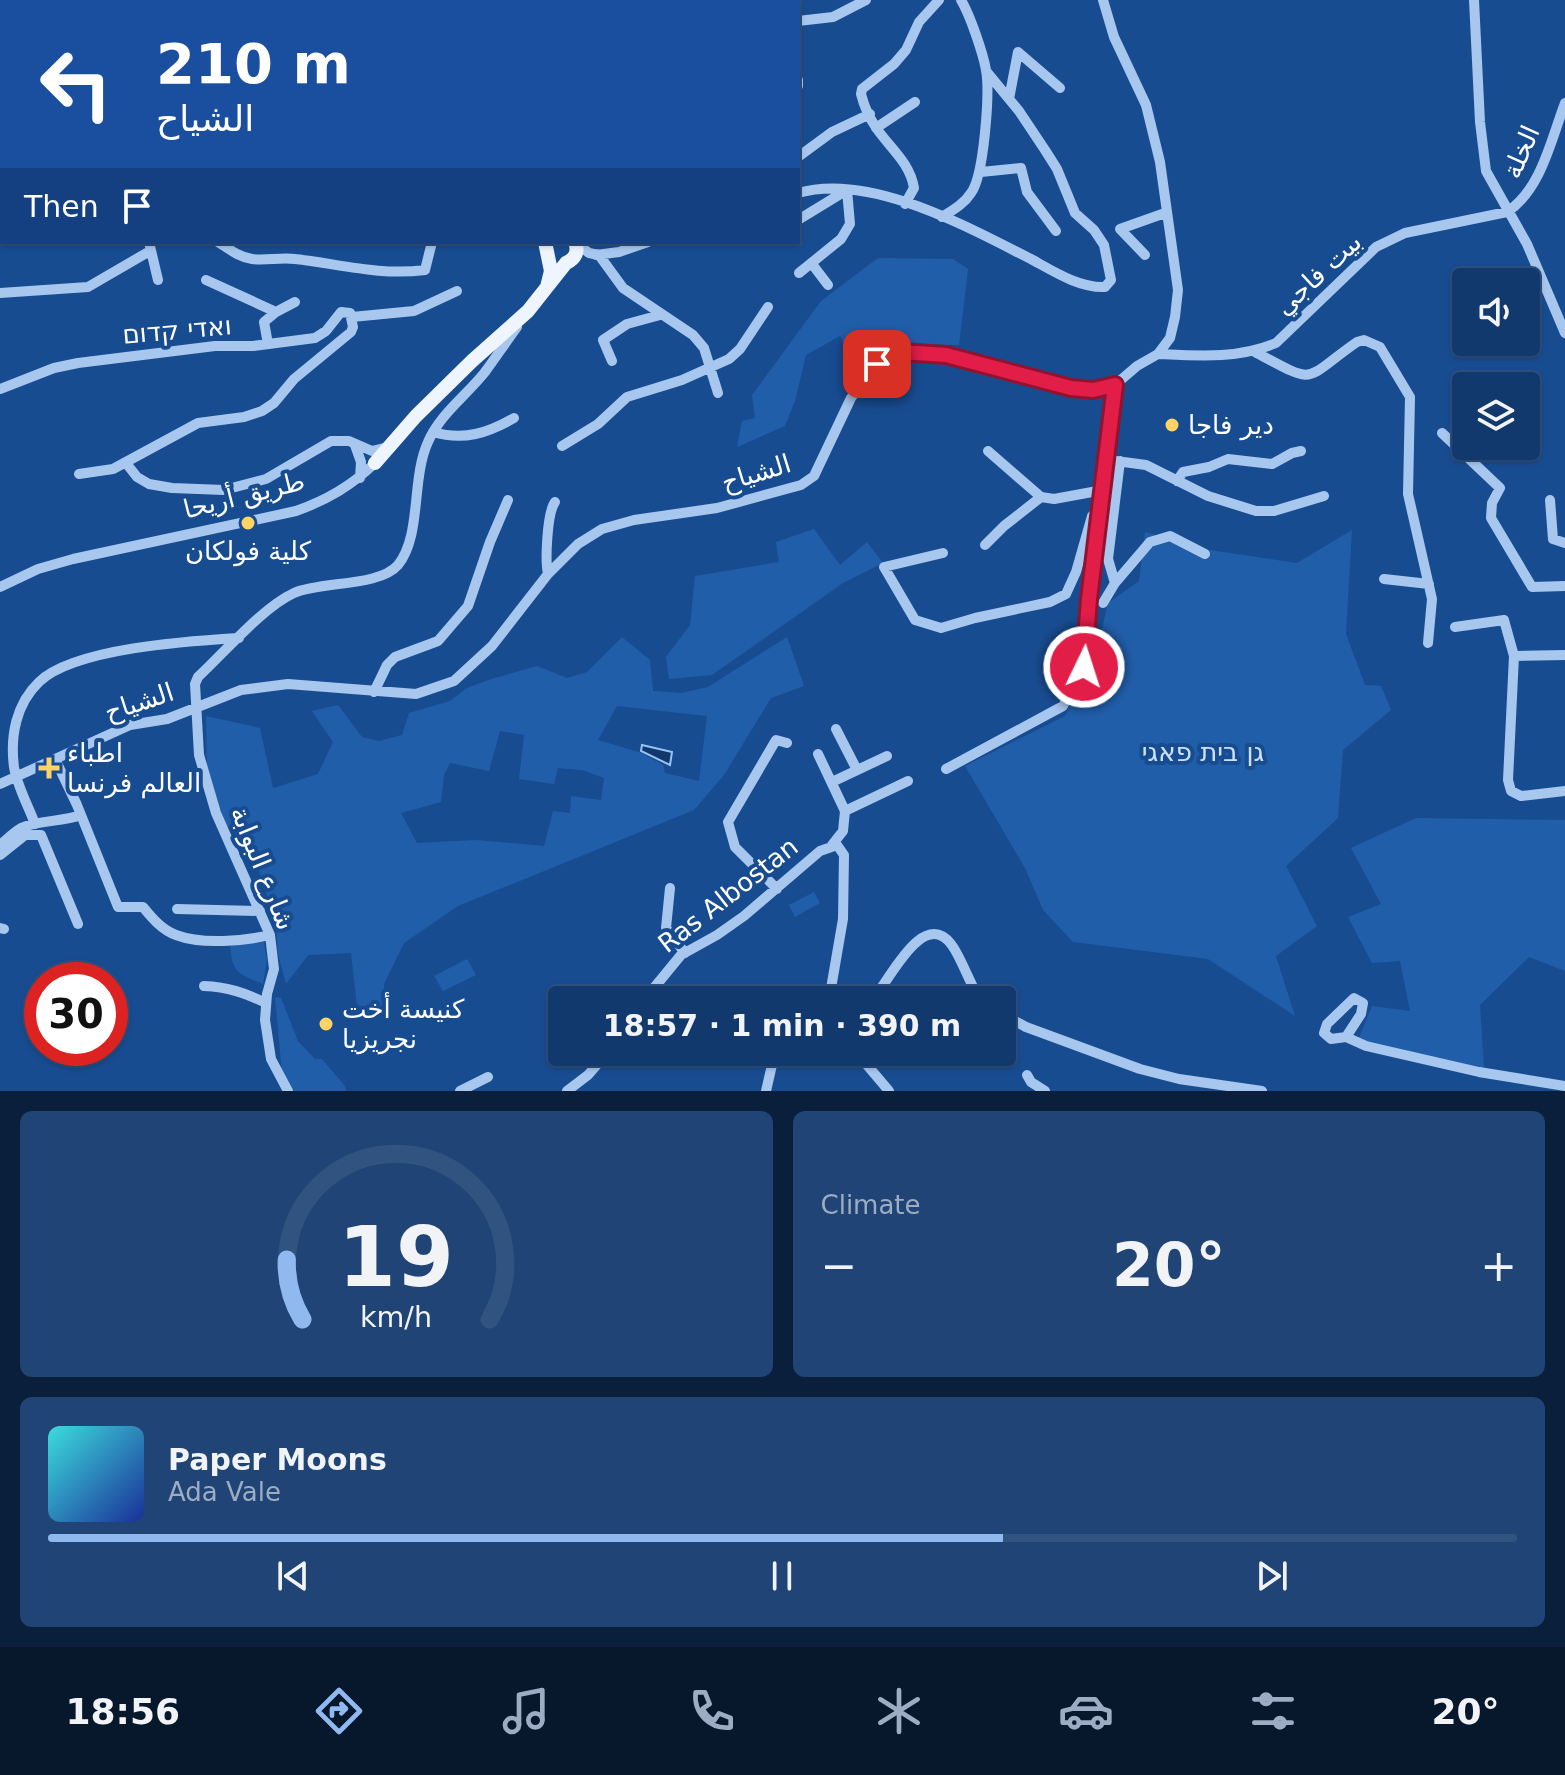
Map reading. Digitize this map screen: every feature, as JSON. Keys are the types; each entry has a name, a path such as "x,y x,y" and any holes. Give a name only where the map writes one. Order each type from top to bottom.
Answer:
{"main road":[{"path":"547,247 556,263 573,252"},
{"path":"546,291 550,281 547,247"},
{"name":"طريق أريحا","path":"375,463 416,416 528,311 573,252"}],"street":[{"path":"800,21 833,17 866,0"},
{"path":"905,204 914,188 913,180 897,151 876,128 862,99 862,89 894,64 906,50 919,22 939,0"},
{"path":"800,193 833,187 905,204 942,217 1087,286 1108,285 1111,280 1104,245 1094,230 1075,213 1057,169 986,71 961,0"},
{"path":"946,769 1063,706 1084,667 1089,599 1115,385 1137,366 1158,354 1170,338 1178,290 1155,132 1146,105 1114,37 1103,0"},
{"path":"1474,0 1480,122 1486,171 1527,244 1565,333"},
{"path":"1009,99 1018,52 1060,88"},
{"path":"942,217 960,206 972,192 981,172 986,71"},
{"path":"876,128 915,102"},
{"name":"الخلة","path":"1507,212 1520,204 1533,184 1565,103"},
{"path":"800,156 832,132 870,114"},
{"path":"981,172 1021,168 1027,192 1056,231"},
{"path":"800,219 847,190"},
{"path":"799,273 841,239 850,224 847,190"},
{"name":"بيت فاجي","path":"1158,354 1223,356 1255,352 1276,343 1376,247 1405,233 1507,212"},
{"path":"1145,255 1120,229 1165,213"},
{"path":"221,244 234,253 253,259 295,258 365,271 414,272 425,270 432,244"},
{"path":"573,252 599,255 642,244"},
{"path":"0,293 88,287 149,246 158,280"},
{"path":"599,255 623,288 693,335 704,348 718,393"},
{"path":"812,264 828,285"},
{"path":"206,280 276,312"},
{"path":"79,474 101,472 126,463 188,427 262,411 274,403 294,379 351,332 351,315 414,311 457,291"},
{"path":"268,344 264,322 295,302"},
{"path":"562,446 598,424 627,397 682,380 712,367 740,349 768,307"},
{"name":"شارع البوابة","path":"288,1091 271,1059 265,1020 274,969 270,935 216,813 207,783 199,755 195,684 198,677 239,638 292,594 322,585 386,575 397,566 411,538 419,470 433,432 485,373 528,311"},
{"name":"ואדי קדום","path":"0,389 54,368 78,363 215,346 253,346 320,336 341,312 351,315"},
{"path":"612,361 603,340 627,324 660,315"},
{"path":"1255,352 1301,375 1312,375 1323,369 1357,342 1369,342 1385,353 1410,397 1408,494 1432,599 1428,643"},
{"name":"الشياح","path":"0,784 130,725 167,719 241,690 288,684 416,694 454,681 492,646 548,574 578,544 602,529 634,520 717,508 801,485 814,476 851,398 877,364 901,352 946,355 1071,388 1093,390 1115,385"},
{"path":"433,432 447,436 477,435 514,418"},
{"path":"1442,433 1500,488 1492,503 1491,518 1532,587 1565,586"},
{"path":"126,463 137,477 149,484 224,490 266,479 331,441 340,439 372,451 389,447"},
{"path":"355,445 361,462 360,478"},
{"path":"988,451 1041,497 1054,499 1103,490"},
{"path":"1177,481 1183,472 1209,467 1223,460 1272,464 1301,451"},
{"path":"1106,460 1146,465 1208,496 1256,511 1274,511 1324,496"},
{"path":"1115,583 1108,559 1120,461"},
{"name":"طريق أريحا","path":"0,587 38,569 73,559 296,511 329,498 360,478 375,463"},
{"path":"985,545 1041,497"},
{"path":"374,692 387,665 395,657 438,641 468,606 508,500"},
{"path":"1550,500 1553,539 1565,543"},
{"path":"548,574 545,563 550,534 548,517 555,502"},
{"path":"943,553 884,567 915,620 941,628 1050,602 1066,594 1076,572 1092,516 1101,509"},
{"path":"1103,603 1115,583 1150,542 1170,536 1205,554"},
{"path":"1384,579 1429,584"},
{"path":"1455,627 1504,620 1514,656 1508,780 1511,791 1521,796 1565,791"},
{"path":"35,824 16,777 13,748 15,720 27,696 40,680 62,667 116,652 169,642 239,638"},
{"path":"1514,656 1565,655"},
{"path":"836,729 857,770"},
{"path":"777,889 735,847 728,822 776,740 787,743"},
{"path":"818,754 845,811 843,831 832,845"},
{"path":"832,782 887,756"},
{"path":"55,759 118,907 143,907 158,924 177,935 244,941 270,935"},
{"path":"845,811 908,781"},
{"path":"0,845 19,829 81,815"},
{"path":"0,855 25,835 41,835 78,924"},
{"name":"Ras Albostan","path":"654,986 685,953 717,935 820,851 832,845 840,848 844,855 843,906 831,986"},
{"path":"670,888 666,928 685,953"},
{"path":"177,909 260,911"},
{"path":"882,986 913,943 931,934 951,944 973,986"},
{"path":"204,986 224,986 266,1003"},
{"path":"1016,1022 1140,1069 1179,1079 1262,1091"},
{"path":"1346,1037 1366,1046 1479,1072 1565,1086"},
{"path":"567,1091 596,1066"},
{"path":"766,1091 772,1066"},
{"path":"868,1066 889,1091"},
{"path":"1027,1075 1031,1082 1045,1091"},
{"path":"460,1091 488,1077"}],"green space":[{"path":"878,258 953,259 968,269 959,345 899,344 864,379 840,336 806,355 795,401 785,426 737,447 742,421 755,418 752,395 821,301"},
{"path":"814,529 840,565 867,542 883,563 843,583 712,675 669,679 666,657 690,625 695,576 779,562 776,542"},
{"name":"גן בית פאגי","path":"1352,530 1346,634 1365,685 1381,686 1391,710 1343,750 1338,818 1286,866 1317,926 1276,956 1295,1016 1208,959 1073,942 1043,910 1025,868 965,766 1065,716 1095,657 1108,603 1139,581 1145,532 1203,549 1297,563"},
{"path":"622,637 650,660 653,691 681,693 708,687 787,637 804,686 771,698 724,775 694,810 458,906 404,943 384,984 385,1009 358,1015 351,953 308,955 286,984 278,954 276,922 252,850 226,825 214,794 207,769 206,716 260,728 273,788 318,774 333,742 312,711 338,705 362,737 379,741 402,735 409,713 450,701 467,688 491,679 537,666 567,678 587,672","holes":["617,706 707,716 699,781 665,773 663,765 642,753 598,740","500,731 524,735 519,779 554,784 558,768 582,770 604,778 601,800 571,796 570,813 553,811 544,846 476,840 417,843 401,813 441,802 444,775 450,763 489,771"]},
{"path":"1416,818 1565,820 1565,971 1529,957 1480,1005 1484,1070 1358,1040 1372,1006 1410,1011 1400,961 1372,963 1348,917 1381,904 1351,848"},
{"path":"814,892 820,903 795,917 789,905"},
{"path":"263,938 267,960 263,984 238,971 232,961 230,944"},
{"path":"467,959 476,975 443,991 434,976"},
{"path":"275,997 281,998 298,1041 315,1059 322,1059 346,1091 291,1091 282,1073"}],"shaded area":[{"path":"642,745 672,752 670,765 641,751"}],"place":[{"name":"دير فاجا","path":"1172,425"},
{"name":"كلية فولكان","path":"248,523"},
{"name":"اطباء العالم فرنسا","path":"49,768"},
{"name":"كنيسة أخت نجريزيا","path":"326,1024"}],"route":[{"path":"877,364 901,352 946,355 1071,388 1093,390 1115,385 1089,599 1084,667"}]}
